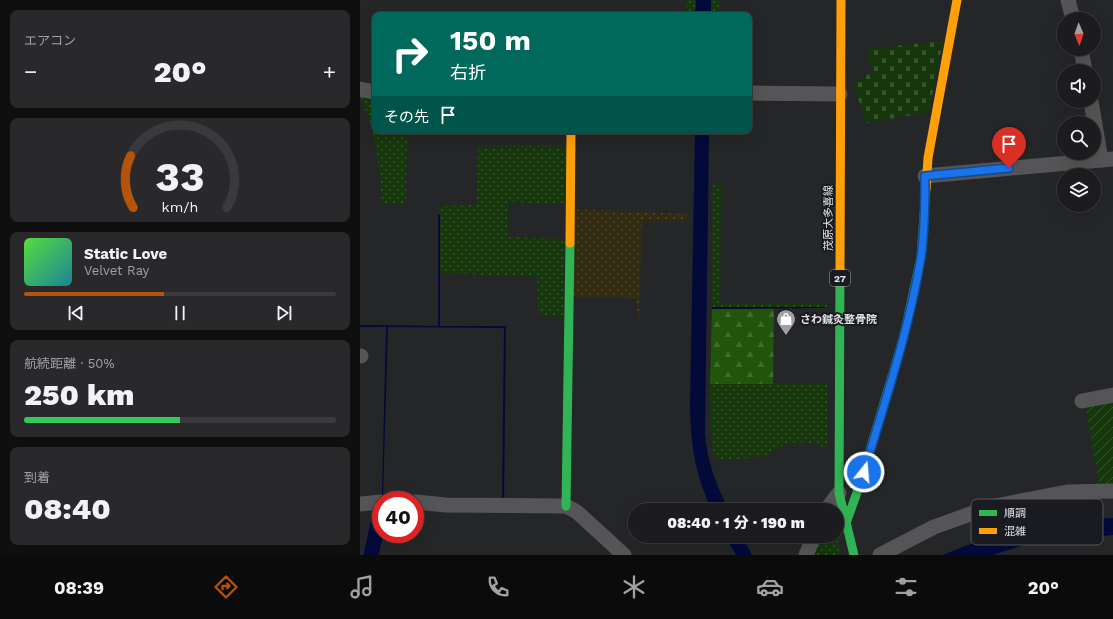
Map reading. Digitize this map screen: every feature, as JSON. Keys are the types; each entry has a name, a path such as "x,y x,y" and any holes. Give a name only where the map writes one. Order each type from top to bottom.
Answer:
{"street":[{"name":"茂原大多喜線","path":"841,0 839,493 854,555"},
{"path":"846,523 859,487 904,336 921,257 925,211 925,176 957,0"},
{"path":"1068,0 1071,12"},
{"path":"360,89 372,91"},
{"path":"752,93 840,94"},
{"path":"925,176 1107,160 1093,108"},
{"path":"566,506 571,134"},
{"path":"1082,401 1113,395"},
{"path":"1031,499 1067,492 1113,491"},
{"path":"831,503 839,493"},
{"path":"360,504 372,503"},
{"path":"424,503 446,505 566,506 577,512 624,555"},
{"path":"880,555 934,527 971,514"},
{"path":"806,555 811,543"}],"green space":[{"path":"686,0 696,0 696,12 686,12"},
{"path":"711,0 720,0 720,12 711,12"},
{"path":"943,41 929,112 867,123 853,85 873,71 867,49"},
{"path":"360,95 372,95 372,128"},
{"path":"373,134 407,134 406,205 382,203 378,159"},
{"path":"478,147 566,147 565,204 509,202 508,237 565,239 564,317 539,316 537,277 440,273 440,206 477,205"},
{"path":"713,184 721,184 720,304 827,303 827,309 825,307 712,307"},
{"path":"712,309 774,309 773,384 710,384"},
{"path":"710,384 827,384 827,448 810,443 799,442 787,444 763,456 742,459 714,458 711,433"},
{"path":"1113,400 1113,488 1100,488 1086,411 1090,404"},
{"path":"815,543 838,543 841,555 810,555"}],"sand":[{"path":"573,209 687,214 687,220 642,221 639,322 636,298 571,297"}],"shaded area":[{"path":"696,0 711,0 711,12 695,12"},
{"path":"695,134 709,134 705,434 713,473 726,503 709,503 698,472 691,435 690,407"},
{"path":"438,214 440,215 440,326 506,326 504,499 502,499 504,328 388,327 382,491 386,327 360,327 360,325 438,326"},
{"path":"712,307 825,307 825,308 712,309"},
{"path":"1103,518 1113,518 1113,535 1103,536"},
{"path":"729,543 746,543 752,555 736,555"},
{"path":"971,544 1024,545 993,555 943,555"}],"waterway":[{"path":"371,555 374,543"}],"traffic: fast":[{"path":"846,523 859,487 904,336 921,257 926,189"},
{"path":"566,506 570,243"},
{"path":"840,269 839,493 854,555"}],"traffic: slow":[{"path":"840,269 841,0"},
{"path":"926,189 928,158 957,0"},
{"path":"570,243 571,134"}],"place":[{"name":"さわ鍼灸整骨院","path":"786,336"}],"route":[{"path":"864,472 904,336 921,257 925,211 925,176 1009,168"}]}
